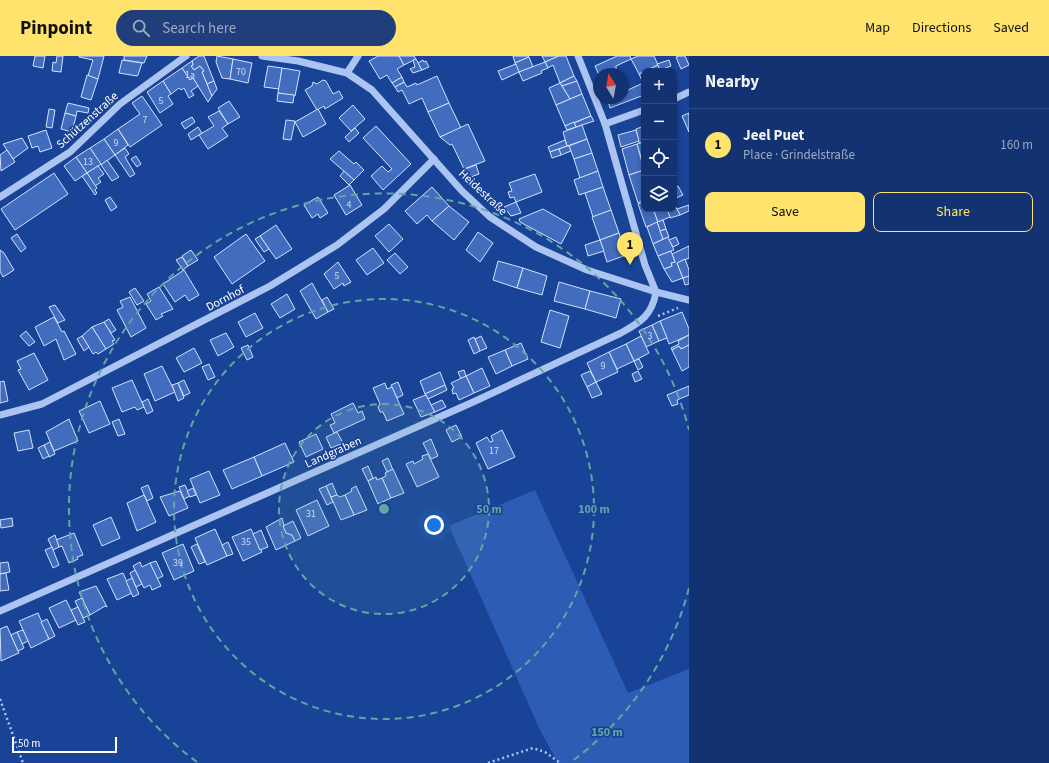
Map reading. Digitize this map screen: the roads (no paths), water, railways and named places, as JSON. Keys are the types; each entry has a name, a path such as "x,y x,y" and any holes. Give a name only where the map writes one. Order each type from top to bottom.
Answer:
{"street":[{"name":"Schützenstraße","path":"0,197 70,152 120,104 186,56"},
{"name":"Heidestraße","path":"262,56 298,61 347,73 372,90 462,190 490,217 536,247 587,270 656,292 689,300"},
{"path":"347,73 358,56"},
{"path":"578,56 605,124 645,265 656,292"},
{"path":"677,98 689,92"},
{"path":"605,124 641,111"},
{"name":"Dornhof","path":"0,415 42,404 270,286 337,245 384,209 434,159"},
{"name":"Landgraben","path":"0,611 457,409 621,333 636,325 646,316 654,306 656,292"}],"place":[{"name":"Jeel Puet","path":"630,265"}]}
